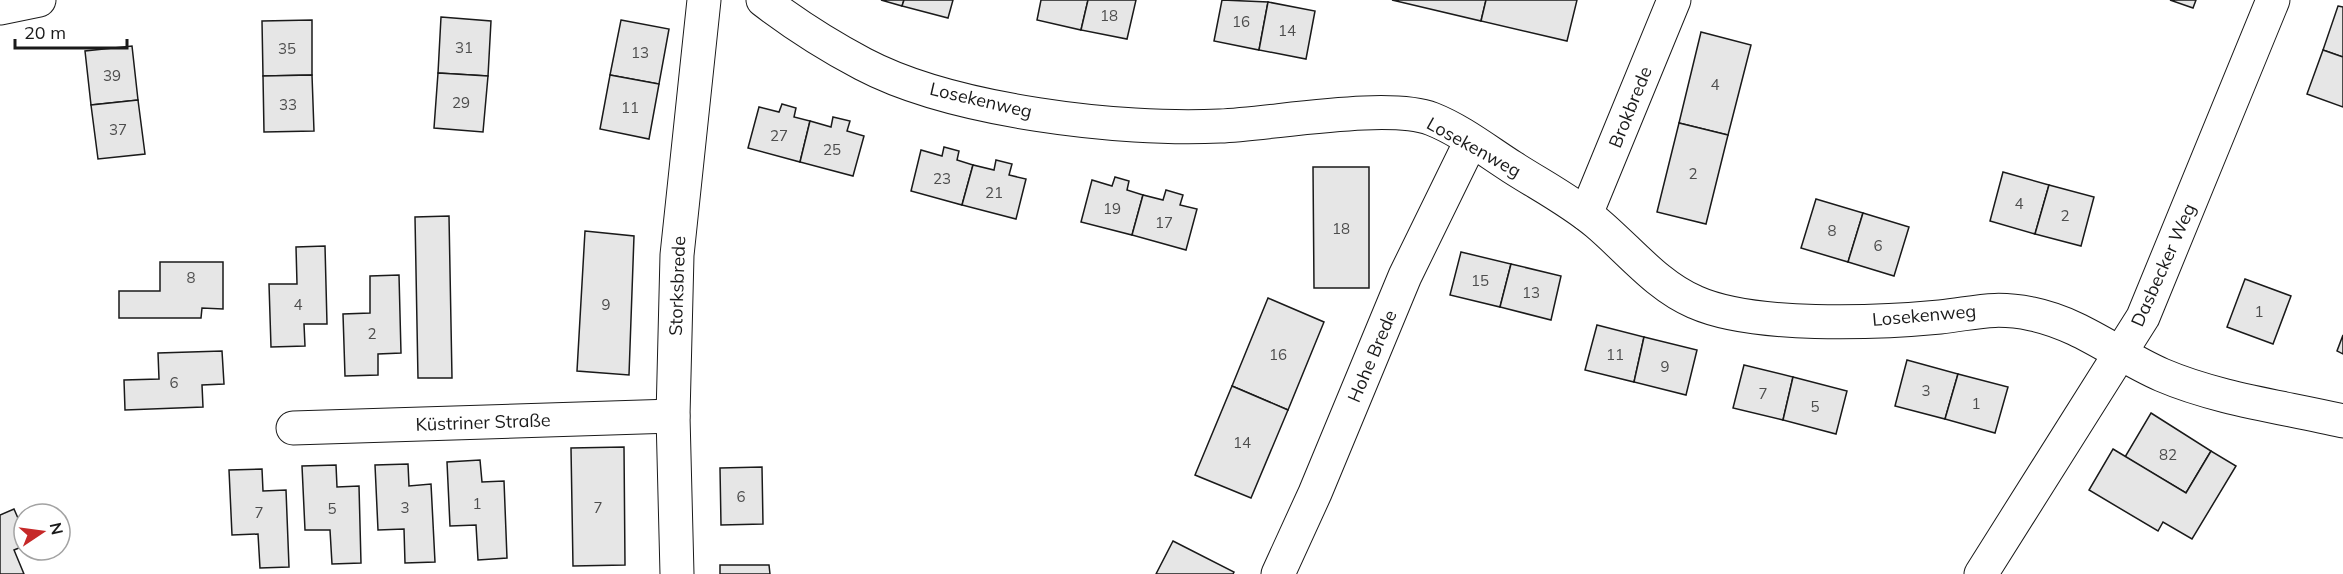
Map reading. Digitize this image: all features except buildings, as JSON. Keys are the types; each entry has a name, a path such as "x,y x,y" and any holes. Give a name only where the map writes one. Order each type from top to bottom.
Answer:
{"street":[{"name":"Storksbrede","path":"677,574 673,416 677,255 704,0"},
{"name":"Losekenweg","path":"763,0 865,65 960,99 1029,113 1166,126 1218,126 1398,114 1430,118 1471,141 1586,214 1630,251 1666,287 1696,303 1725,313 1806,321 1874,321 1941,317 1993,308 2035,314 2074,328 2157,373 2188,386 2343,421"},
{"name":"Brokbrede","path":"1586,214 1674,0"},
{"name":"Dasbecker Weg","path":"1981,574 2143,317 2273,0"},
{"name":"Hohe Brede","path":"1278,574 1315,493 1405,276 1471,141"},
{"name":"Küstriner Straße","path":"293,428 673,416"}]}
